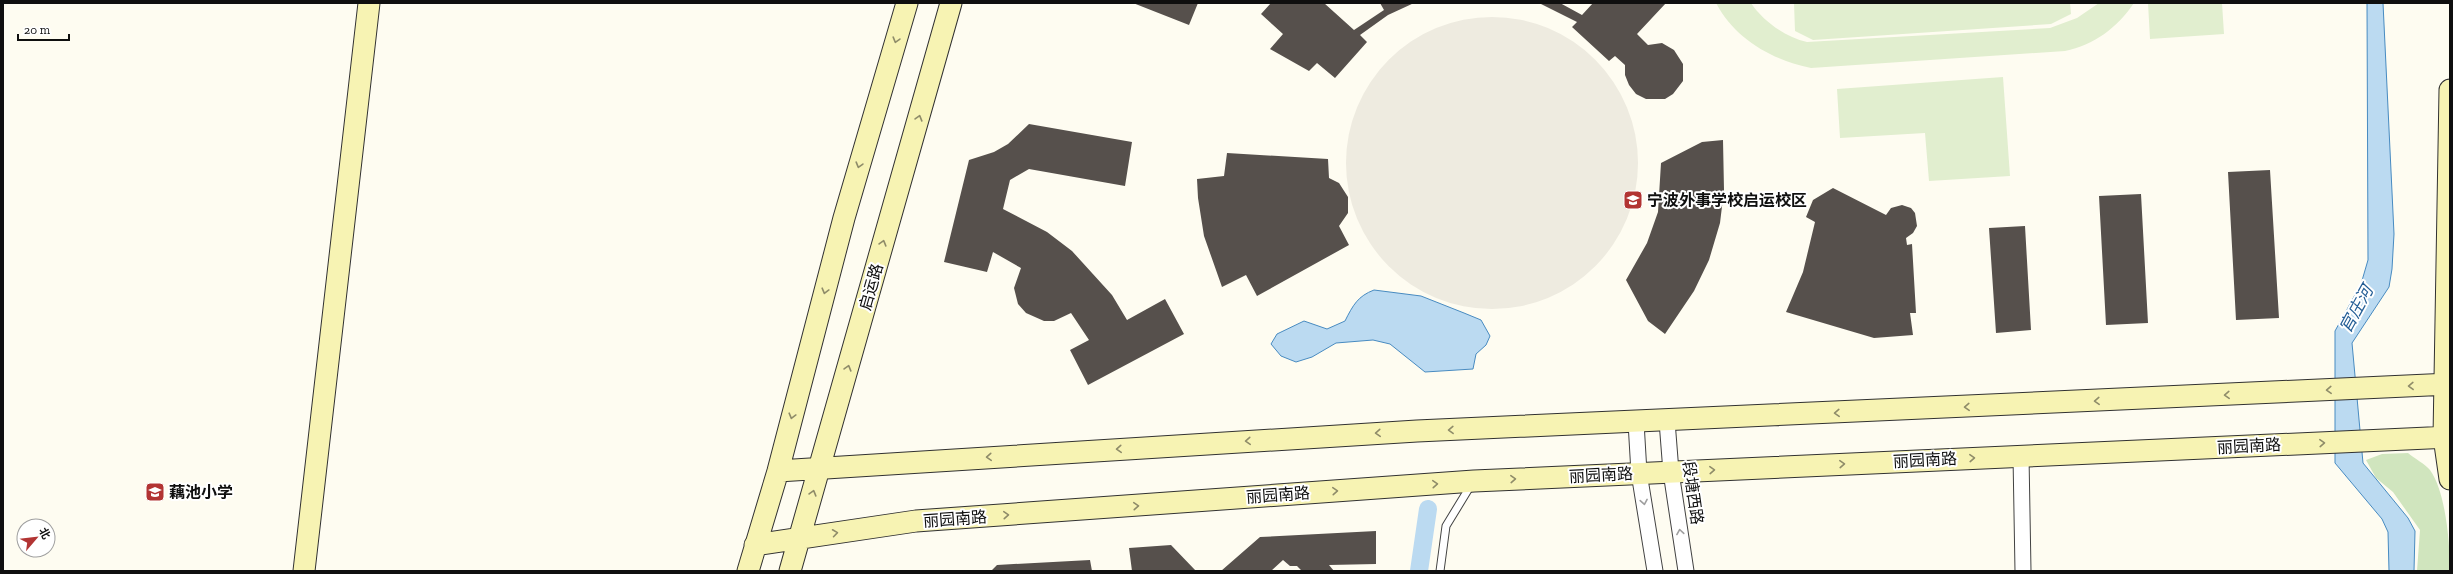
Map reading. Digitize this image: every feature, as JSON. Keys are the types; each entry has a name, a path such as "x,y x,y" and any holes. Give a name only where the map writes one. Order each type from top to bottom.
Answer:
{"main road":[{"path":"304,571 368,3"},
{"path":"748,571 778,470 844,218 907,3"},
{"name":"启运路","path":"790,571 951,3"},
{"path":"2450,90 2447,437 2450,479"},
{"path":"778,470 1417,431 2266,394 2448,384"},
{"name":"丽园南路","path":"755,545 916,521 1474,481 2447,437"}],"street":[{"name":"段塘西路","path":"1667,421 1671,472 1686,571"},
{"path":"1636,422 1639,473 1655,571"},
{"path":"2021,456 2023,571"}],"lane":[{"path":"1440,571 1446,526 1474,481"}],"green space":[{"path":"1716,3 1751,3 1768,22 1775,27 1799,40 1807,42 2050,28 2077,18 2099,3 2134,3 2120,20 2104,34 2086,44 2065,51 1811,68 1782,60 1756,46 1733,27"},
{"path":"1794,3 2070,3 2071,14 2051,24 1813,40 1795,31"},
{"path":"2148,3 2222,3 2224,34 2150,39"},
{"path":"2003,77 2010,176 1929,181 1925,133 1840,138 1837,89"},
{"path":"2408,453 2430,470 2440,491 2448,533 2450,571 2417,571 2420,530 2393,492 2376,478 2366,460 2382,454"}],"shaded area":[{"path":"1478,17 1506,17 1534,23 1561,34 1585,50 1605,70 1621,94 1632,121 1636,134 1638,163 1636,192 1621,232 1605,256 1585,276 1561,292 1534,303 1506,309 1478,309 1450,303 1423,292 1399,276 1379,256 1363,232 1352,205 1346,177 1346,149 1352,121 1363,94 1379,70 1399,50 1423,34 1450,23"}],"water":[{"name":"官庄河","path":"2367,3 2383,3 2394,234 2392,269 2389,287 2352,343 2363,463 2408,518 2415,531 2414,571 2389,571 2388,532 2382,519 2335,463 2335,331 2361,284 2368,260"},
{"path":"1374,290 1421,296 1481,320 1490,336 1486,345 1476,354 1473,369 1425,372 1390,344 1373,340 1336,343 1312,357 1296,362 1281,356 1271,344 1277,334 1304,321 1327,329 1345,321 1356,302 1368,292"}],"building":[{"path":"1133,3 1198,3 1189,25"},
{"path":"1271,3 1324,3 1354,30 1384,10 1380,3 1414,3 1388,15 1360,35 1367,42 1335,78 1317,63 1309,71 1270,49 1283,34 1261,14"},
{"path":"1539,3 1560,3 1582,15 1593,3 1666,3 1637,34 1648,45 1662,43 1674,50 1683,64 1683,81 1673,94 1665,99 1646,99 1636,94 1629,85 1625,75 1625,65 1615,56 1609,61 1572,27 1577,22"},
{"path":"1029,124 1132,142 1125,186 1029,169 1010,180 1003,209 1047,232 1072,251 1112,295 1127,320 1165,299 1184,334 1088,385 1070,350 1089,340 1071,313 1054,321 1044,321 1026,313 1018,304 1014,288 1021,268 993,252 987,272 944,262 969,160 994,152 1008,144"},
{"path":"1723,140 1724,190 1720,223 1709,260 1694,291 1665,334 1648,321 1626,280 1647,243 1658,212 1661,163 1702,142"},
{"path":"1227,153 1328,159 1329,178 1339,183 1348,197 1348,213 1339,226 1349,245 1257,296 1246,275 1222,287 1204,236 1198,198 1197,179 1224,176"},
{"path":"2270,170 2279,318 2236,320 2228,172"},
{"path":"1833,188 1886,215 1891,208 1902,205 1911,208 1915,213 1917,226 1913,233 1906,238 1907,245 1912,244 1916,313 1910,313 1913,335 1874,338 1786,312 1803,272 1815,222 1806,217 1813,200"},
{"path":"2141,194 2148,323 2106,325 2099,196"},
{"path":"2025,226 2031,330 1996,333 1989,228"},
{"path":"1376,531 1376,564 1329,565 1334,571 1302,571 1297,566 1290,566 1283,560 1271,571 1221,571 1260,537"},
{"path":"1171,545 1196,571 1132,571 1129,548"},
{"path":"1090,560 1092,571 991,571 997,565"}],"waterway":[{"path":"1419,571 1428,509"}],"place":[{"name":"宁波外事学校启运校区","path":"1633,200"},
{"name":"藕池小学","path":"155,492"}]}
